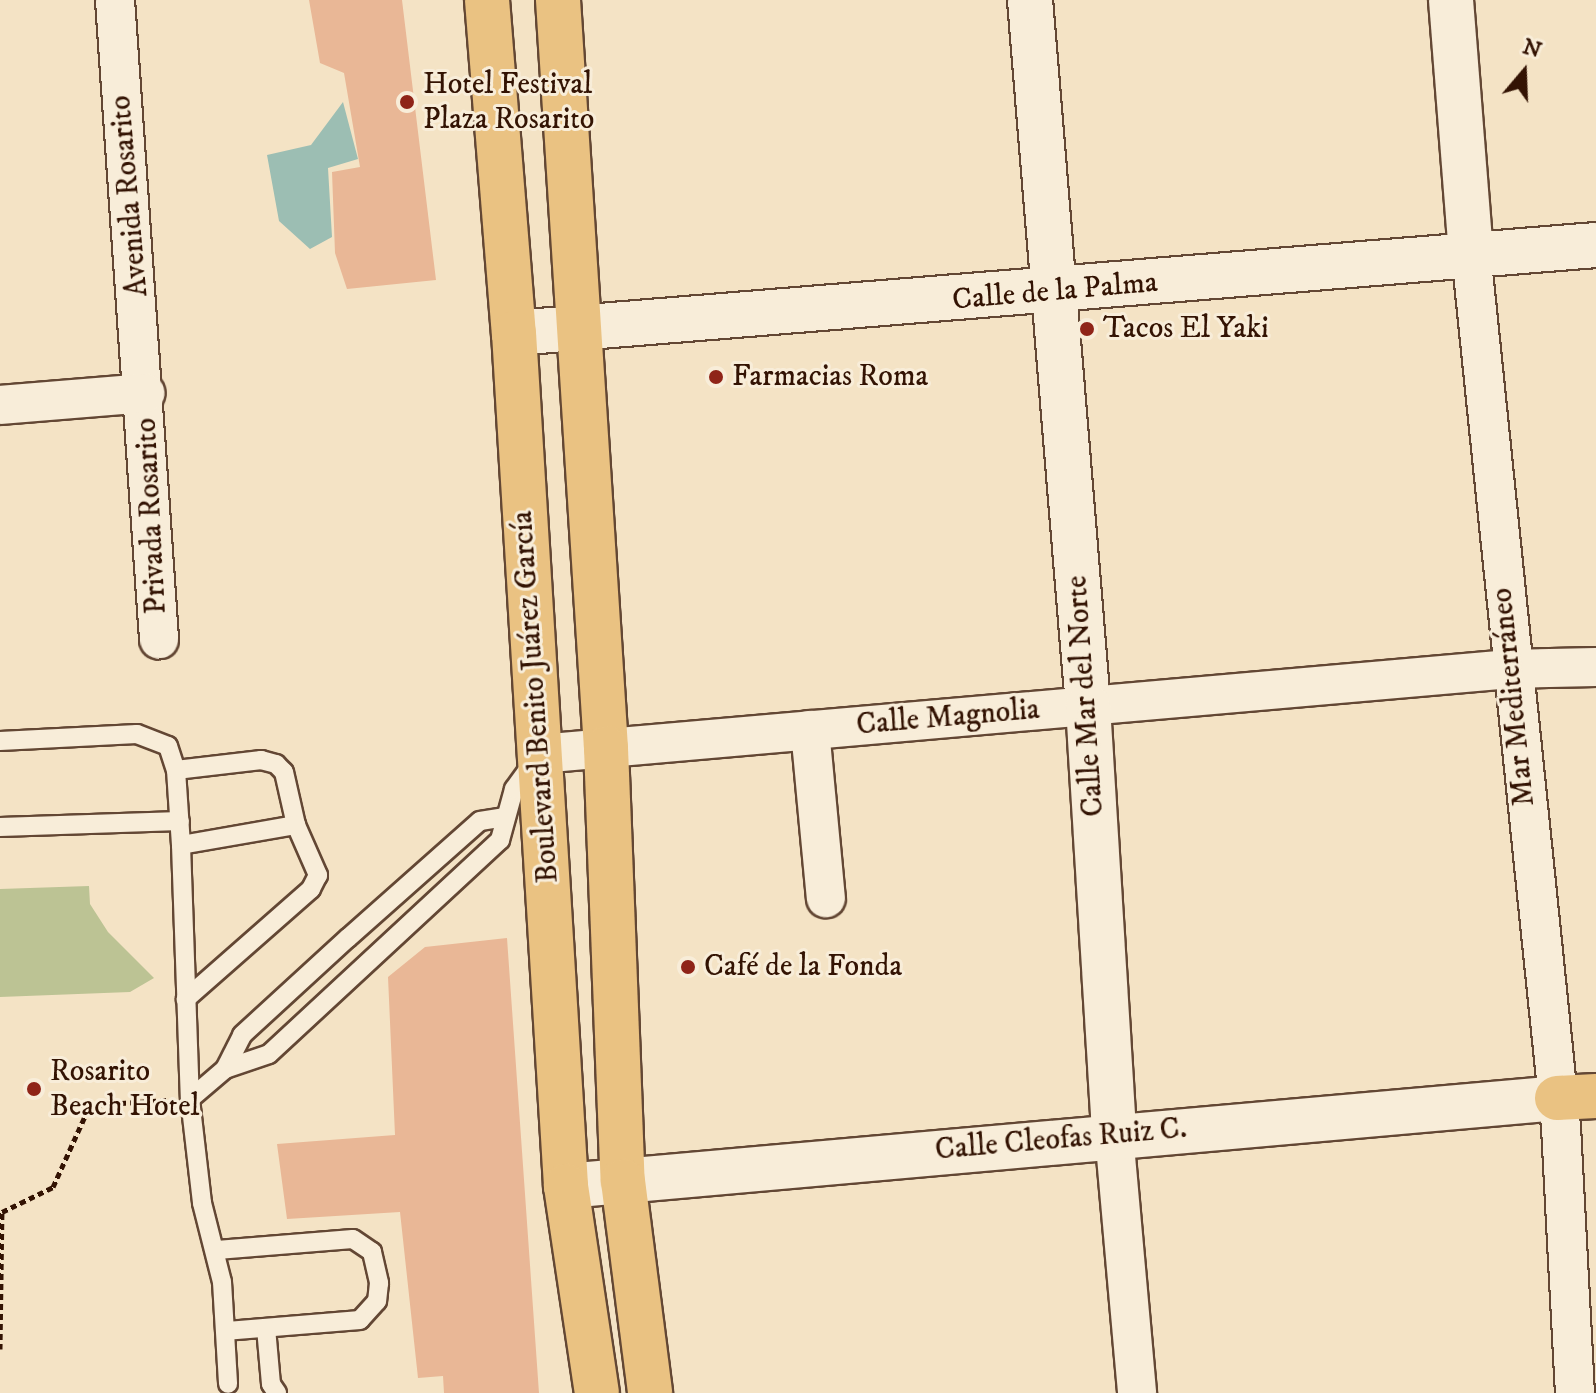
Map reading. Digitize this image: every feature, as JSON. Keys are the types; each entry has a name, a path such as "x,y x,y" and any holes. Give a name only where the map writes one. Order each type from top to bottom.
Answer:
{"main road":[{"name":"Boulevard Benito Juárez García","path":"487,0 514,333 566,1186 597,1393"},
{"name":"Boulevard Benito Juárez García","path":"558,0 576,328 606,748 623,1181 650,1393"}],"street":[{"name":"Avenida Rosarito","path":"115,0 146,393"},
{"name":"Calle Mar del Norte","path":"1030,0 1057,293 1088,706 1114,1134 1137,1393"},
{"name":"Mar Mediterráneo","path":"1451,0 1510,669 1576,1097 1575,1393"},
{"name":"Calle de la Palma","path":"514,333 1057,293 1471,253 1596,245"},
{"path":"0,405 146,393"},
{"name":"Privada Rosarito","path":"146,393 159,639"},
{"name":"Calle Magnolia","path":"539,754 1510,669 1596,667"},
{"path":"810,730 826,898"},
{"name":"Calle Cleofas Ruiz C.","path":"566,1186 1114,1134 1576,1097"}],"lane":[{"path":"0,741 137,734 168,746 176,770 180,821 190,1099 202,1203 217,1250 227,1331 228,1384"},
{"path":"190,1099 225,1069 269,1054 500,840 514,789 539,754"},
{"path":"176,770 261,760 276,764 284,772 296,825 317,869 311,889 186,999"},
{"path":"225,1069 242,1035 327,957 480,821 504,817"},
{"path":"0,827 180,821"},
{"path":"181,845 296,825"},
{"path":"217,1250 344,1239 360,1242 372,1252 378,1292 368,1315 348,1323 227,1331"},
{"path":"266,1328 271,1384 277,1393"}],"path":[{"path":"0,1349 2,1212 53,1187 90,1105 190,1099"}],"green space":[{"path":"89,886 90,904 108,932 154,978 130,992 0,997 0,889"}],"water":[{"path":"343,102 358,159 328,168 332,237 310,249 279,221 267,155 311,145"}],"building":[{"path":"309,0 402,0 436,280 347,289 335,253 332,172 360,167 344,73 320,63"},
{"path":"507,938 539,1393 444,1393 443,1376 418,1378 400,1212 287,1219 277,1144 395,1135 388,977 425,947"}],"place":[{"name":"Hotel Festival Plaza Rosarito","path":"407,102"},
{"name":"Tacos El Yaki","path":"1087,329"},
{"name":"Farmacias Roma","path":"716,377"},
{"name":"Café de la Fonda","path":"688,967"},
{"name":"Rosarito Beach Hotel","path":"34,1089"}]}
